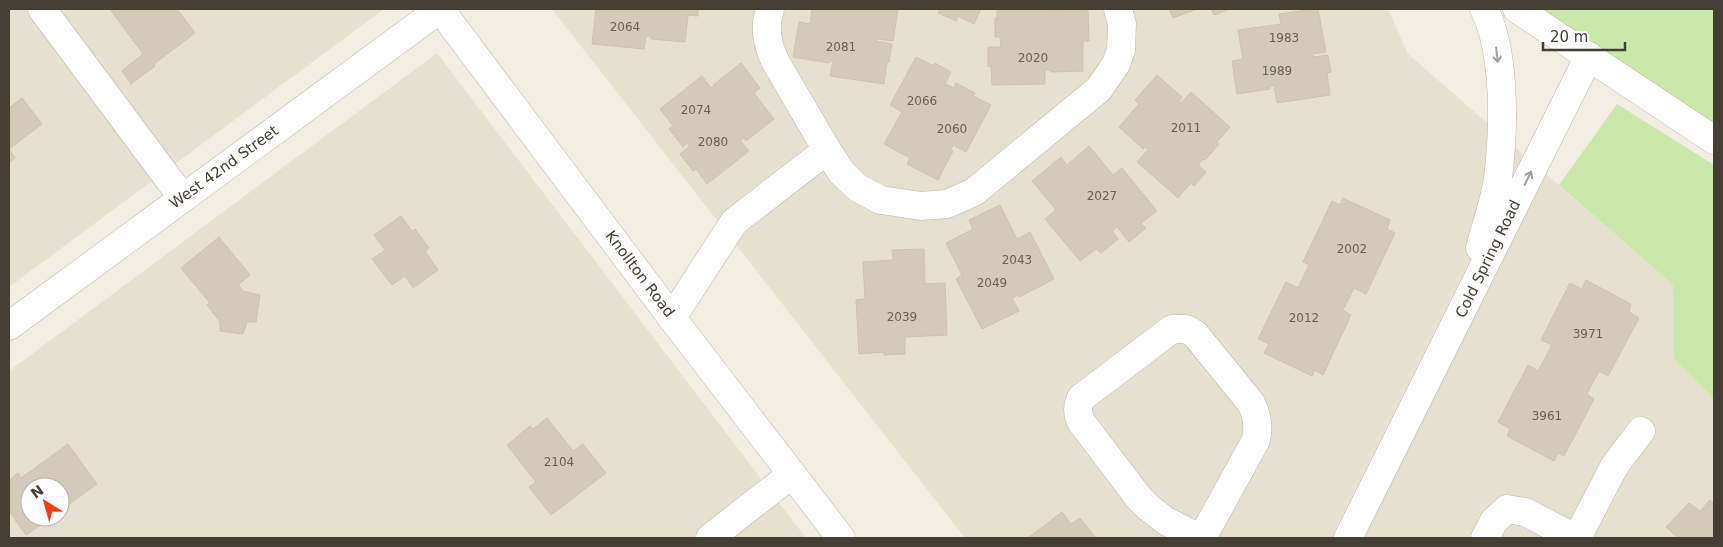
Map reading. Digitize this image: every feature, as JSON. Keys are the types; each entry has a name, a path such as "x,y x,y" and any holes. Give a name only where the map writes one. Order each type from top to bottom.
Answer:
{"street":[{"path":"42,9 182,197"},
{"name":"West 42nd Street","path":"9,326 439,9"},
{"name":"Knollton Road","path":"439,9 841,538"},
{"path":"770,9 766,24 768,44 772,54 827,150 842,172 864,192 881,200 921,206 947,204 974,192 1099,89 1116,64 1121,50 1122,24 1118,9"},
{"path":"1467,300 1498,179 1502,109 1500,75 1496,45 1490,21 1484,9"},
{"path":"1517,9 1714,140"},
{"name":"Cold Spring Road","path":"1348,538 1588,56"},
{"path":"672,318 734,222 827,150"},
{"path":"1172,329 1186,329 1195,334 1251,403 1258,428 1256,440 1201,538 1166,521 1139,498 1082,423 1078,414 1079,402 1082,398 1172,329"},
{"path":"1485,538 1494,521 1507,509 1525,512 1576,538 1615,465 1640,431"},
{"path":"710,538 792,474"}],"shaded area":[{"path":"9,9 384,9 9,287"},
{"path":"552,9 1388,9 1408,54 1673,285 1674,358 1714,399 1714,538 965,538"},
{"path":"437,53 806,538 9,538 9,371"}],"green space":[{"path":"1539,9 1714,9 1714,125"},
{"path":"1617,104 1714,165 1714,399 1674,358 1673,285 1559,185"}],"building":[{"path":"110,9 177,9 195,33 131,84 122,71 143,54"},
{"path":"596,9 698,9 698,16 688,15 685,42 651,39 651,36 646,36 644,49 592,44"},
{"path":"812,9 898,9 893,41 877,39 876,41 892,44 884,84 830,76 833,61 829,63 793,57 799,22 810,24"},
{"path":"940,9 981,9 974,24 958,16 956,21 938,13"},
{"path":"997,9 1088,9 1089,41 1083,41 1083,71 1051,72 1050,70 1045,70 1045,84 992,85 991,66 988,67 988,47 1001,47 1000,37 995,37"},
{"path":"1169,9 1197,9 1173,18"},
{"path":"1211,9 1230,9 1214,15"},
{"path":"1318,9 1326,52 1313,54 1313,57 1328,55 1331,72 1327,73 1330,95 1277,103 1274,86 1270,86 1270,89 1237,94 1232,61 1243,59 1238,30 1281,24 1279,14"},
{"path":"916,57 934,66 935,63 951,72 945,84 954,88 956,83 975,93 973,96 991,105 966,152 953,145 951,150 953,151 938,180 907,164 910,158 884,144 902,112 890,105"},
{"path":"741,63 760,88 754,93 774,119 746,141 744,138 740,140 749,151 707,184 696,169 693,171 680,154 690,146 687,143 683,147 669,129 673,126 660,109 702,76 711,88"},
{"path":"1157,75 1182,97 1179,101 1181,103 1191,92 1230,127 1217,142 1219,144 1198,165 1206,172 1194,186 1191,183 1178,198 1137,162 1148,150 1145,147 1143,149 1119,127 1139,104 1135,100"},
{"path":"22,98 42,124 9,149 9,108"},
{"path":"1089,146 1113,175 1122,168 1157,211 1141,223 1146,228 1129,242 1117,227 1112,231 1118,239 1101,253 1096,249 1080,261 1045,219 1056,210 1032,181 1061,157 1067,165"},
{"path":"9,149 15,158 9,163"},
{"path":"1343,198 1390,220 1387,229 1395,233 1366,294 1354,288 1343,310 1351,315 1323,375 1315,370 1312,376 1264,353 1269,344 1258,339 1286,282 1298,288 1309,265 1303,262 1332,201 1340,205"},
{"path":"1000,205 1017,239 1030,232 1054,279 1019,297 1018,295 1012,298 1019,311 982,329 956,279 962,275 946,243 973,229 969,220"},
{"path":"401,216 412,231 415,229 429,248 425,251 438,270 413,288 405,276 392,285 372,259 385,250 374,235"},
{"path":"219,237 250,275 238,285 243,291 260,295 256,322 247,322 243,334 220,331 220,322 207,305 210,303 181,268"},
{"path":"924,249 925,284 945,283 947,335 905,337 905,354 884,355 884,352 859,354 856,300 865,299 863,262 893,260 892,250"},
{"path":"1586,280 1631,304 1629,312 1639,318 1608,376 1599,371 1587,394 1594,399 1564,456 1558,453 1554,461 1507,436 1510,429 1498,422 1528,365 1538,371 1552,345 1541,340 1570,283 1582,289"},
{"path":"547,418 573,451 583,444 606,473 551,515 529,487 536,482 507,445 530,426 533,429"},
{"path":"68,444 97,484 70,504 70,477 22,477"},
{"path":"18,473 20,477 20,527 9,511 9,480"},
{"path":"1710,500 1714,505 1714,538 1675,538 1677,537 1666,527 1689,503 1700,511"},
{"path":"1062,512 1071,524 1080,518 1096,538 1028,538"},
{"path":"20,527 38,527 26,535"}]}
